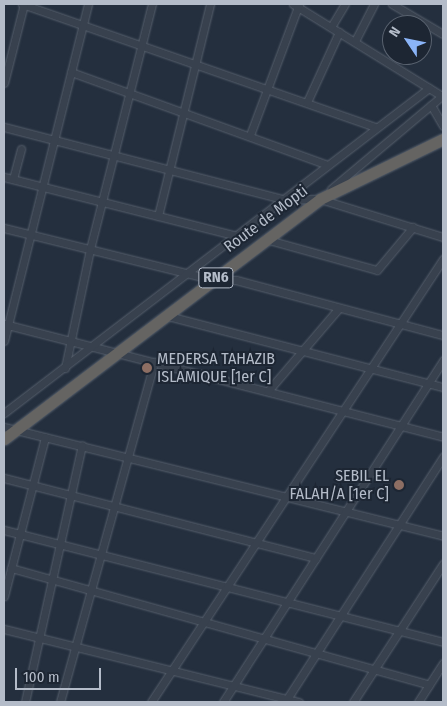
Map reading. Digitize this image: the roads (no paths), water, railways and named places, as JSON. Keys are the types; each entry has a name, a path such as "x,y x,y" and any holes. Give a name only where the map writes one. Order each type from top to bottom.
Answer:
{"highway":[{"name":"Route de Mopti","path":"4,439 116,352 168,316 264,239 320,199 442,141"}],"street":[{"path":"4,83 23,4 376,126"},
{"path":"4,341 6,324 88,4"},
{"path":"65,368 112,156 152,4"},
{"path":"158,216 210,4"},
{"path":"331,27 345,4"},
{"path":"355,41 374,4"},
{"path":"392,4 443,34"},
{"path":"250,136 297,5 443,95 320,199"},
{"path":"307,102 338,32"},
{"path":"71,72 328,165"},
{"path":"4,413 65,368 88,346 287,200 376,126 429,88"},
{"path":"431,105 443,126"},
{"path":"4,128 287,200 320,199 443,236"},
{"path":"13,179 20,149"},
{"path":"4,177 236,236"},
{"path":"264,239 377,270 413,227"},
{"path":"4,228 214,280 236,280 338,309 443,335"},
{"path":"151,702 443,260"},
{"path":"268,392 338,309"},
{"path":"168,316 443,387"},
{"path":"6,324 443,437"},
{"path":"223,702 316,558 398,425 443,360"},
{"path":"60,702 154,362"},
{"path":"4,426 443,536"},
{"path":"4,596 45,437"},
{"path":"24,702 82,446"},
{"path":"286,701 443,457"},
{"path":"4,478 316,558"},
{"path":"4,530 443,642"},
{"path":"353,702 443,564"},
{"path":"11,568 429,685"},
{"path":"4,629 286,701 300,702"},
{"path":"418,702 443,664"}],"place":[{"name":"MEDERSA TAHAZIB ISLAMIQUE [1er C]","path":"147,368"},
{"name":"SEBIL EL FALAH/A [1er C]","path":"399,485"}]}
